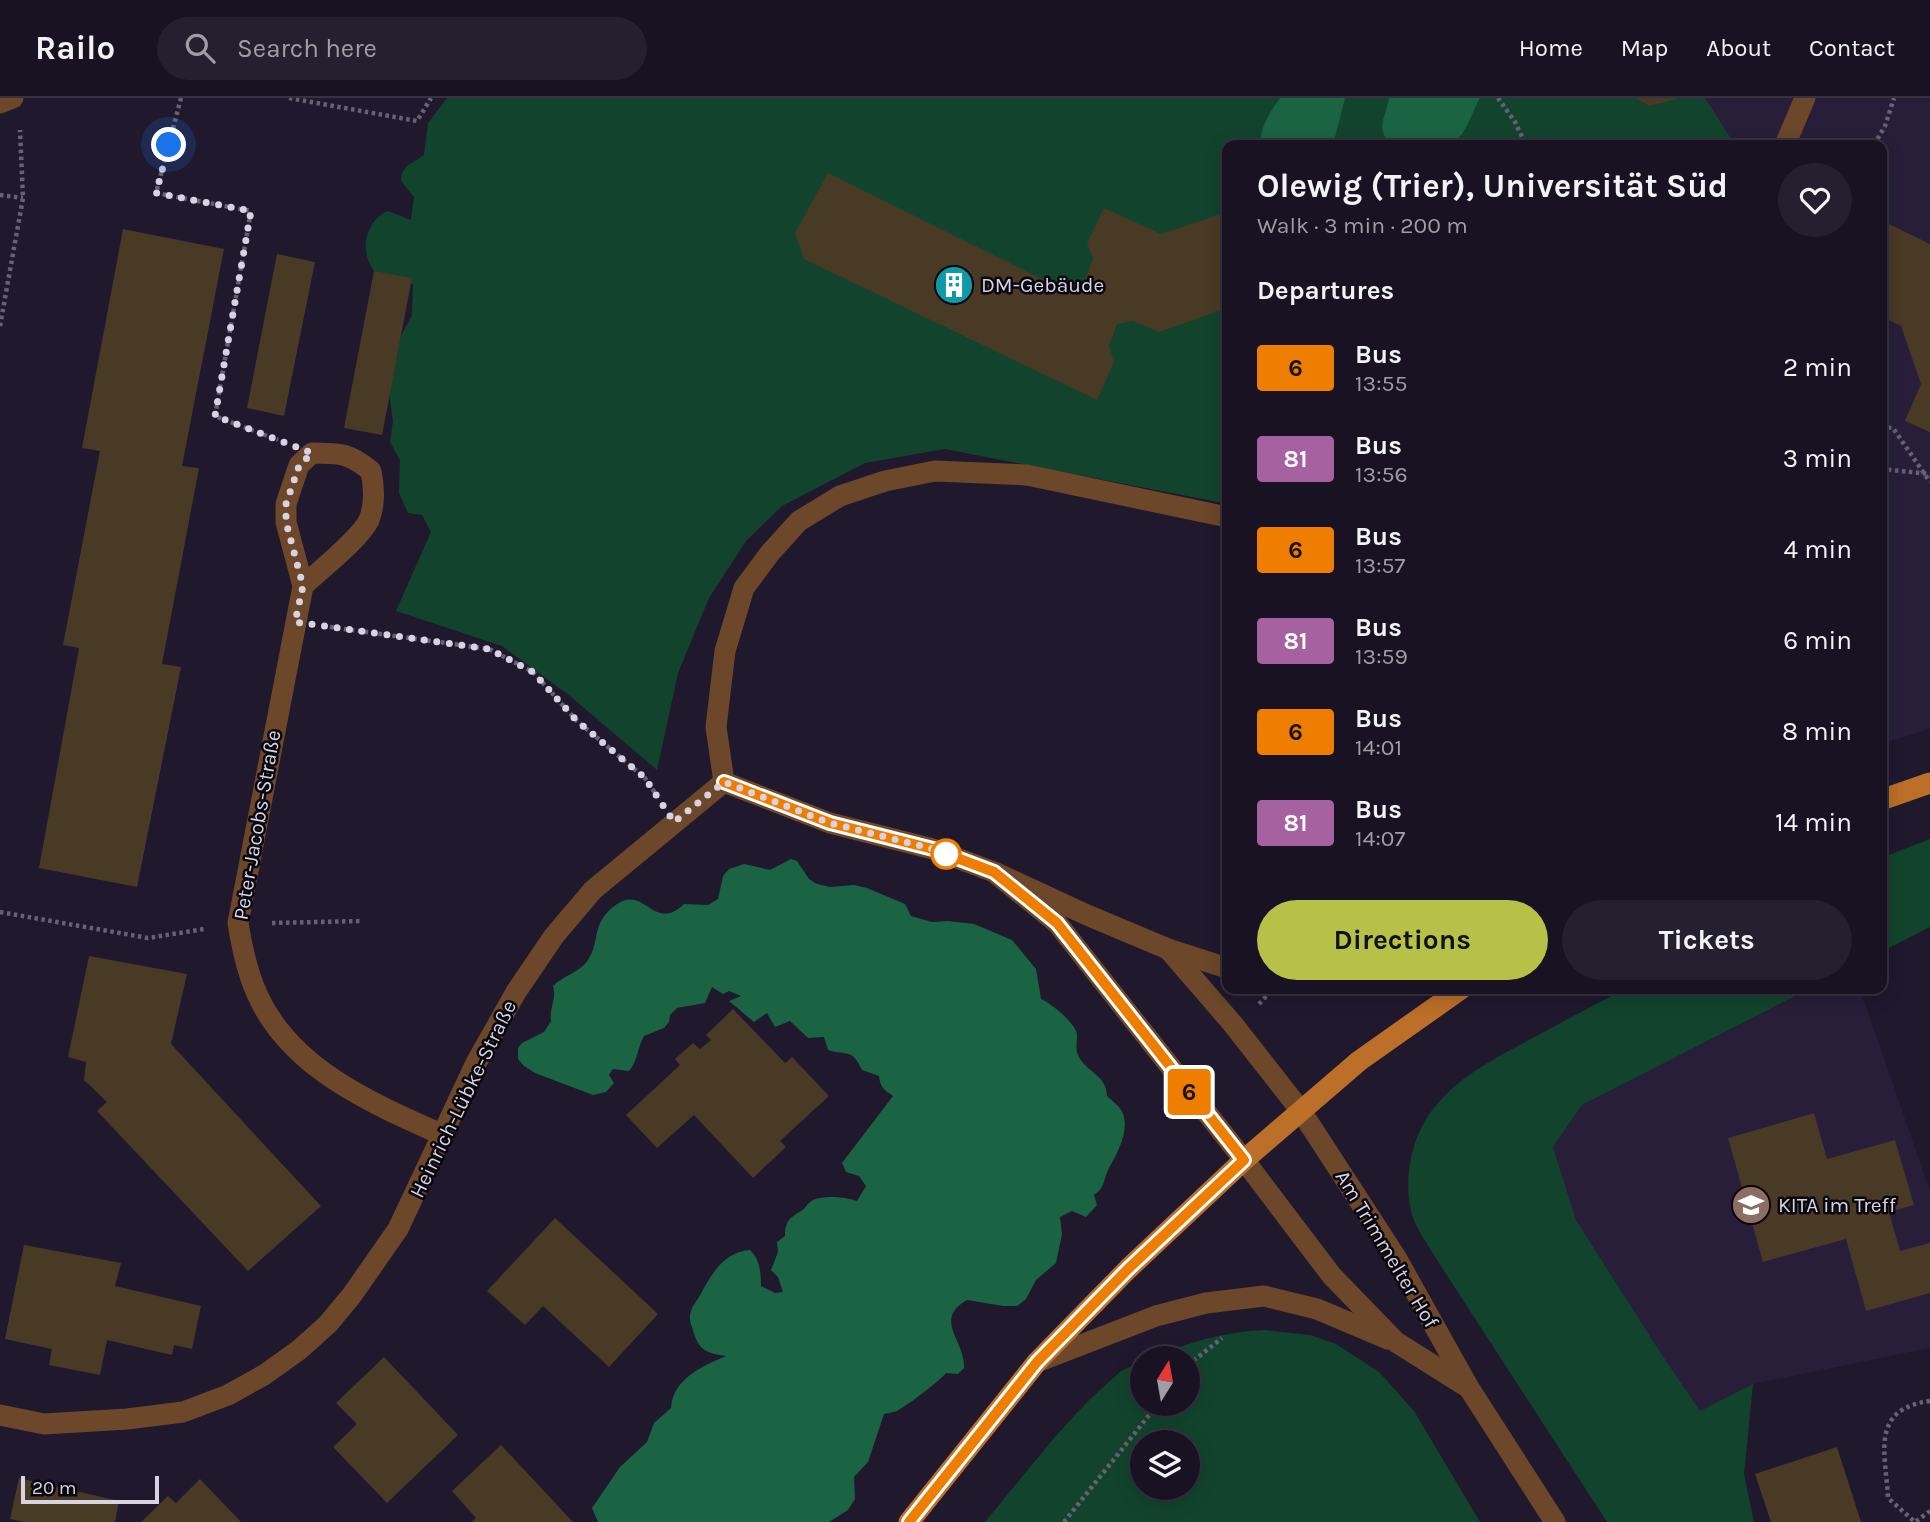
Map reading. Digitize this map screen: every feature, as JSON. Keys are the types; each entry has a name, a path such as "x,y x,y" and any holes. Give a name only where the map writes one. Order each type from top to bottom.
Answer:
{"main road":[{"path":"1887,798 1930,783"},
{"path":"909,1522 1037,1362 1128,1269 1244,1160 1359,1062 1454,994"}],"street":[{"path":"0,103 12,98"},
{"path":"1787,140 1805,98"},
{"path":"303,586 359,533 369,520 374,486 371,471 359,461 343,453 312,453"},
{"name":"Peter-Jacobs-Straße","path":"312,453 299,466 286,504 286,522 303,586 237,923 245,960 258,995 269,1016 304,1057 329,1076 385,1110 443,1135"},
{"path":"1222,516 1027,475 935,471 885,481 840,496 799,521 770,553 744,588 725,651 716,727 724,782 830,823 933,849 994,872 1168,949 1222,966"},
{"name":"Heinrich-Lübke-Straße","path":"0,1415 44,1424 127,1419 183,1412 228,1395 264,1375 299,1350 328,1324 352,1295 398,1229 476,1063 516,992 554,936 593,890 724,782"},
{"path":"994,872 1057,923 1244,1160"},
{"path":"1168,949 1232,1023 1301,1111"},
{"name":"Am Trimmelter Hof","path":"1301,1111 1397,1259 1469,1388 1555,1522"},
{"name":"Am Trimmelter Hof","path":"1244,1160 1332,1276 1396,1342"},
{"name":"Am Trimmelter Hof","path":"1037,1362 1156,1316 1206,1303 1264,1296 1317,1308 1396,1342 1469,1388"}],"path":[{"path":"181,98 156,193 251,211 215,416 312,453"},
{"path":"289,98 417,121 432,98"},
{"path":"1498,98 1515,121 1524,140"},
{"path":"1877,140 1895,98"},
{"path":"0,326 23,198 19,123"},
{"path":"0,195 23,198"},
{"path":"1887,428 1893,428 1928,474 1930,482"},
{"path":"1887,470 1928,474"},
{"path":"295,622 489,649 533,672 577,721 645,778 674,822"},
{"path":"0,912 148,938 237,923 362,921"},
{"path":"1930,1401 1913,1404 1898,1412 1888,1426 1884,1439 1888,1498 1915,1522 1930,1511"},
{"path":"1065,1522 1149,1416"}],"shaded area":[{"path":"1579,98 1930,98 1930,729 1887,742 1887,140 1595,140"},
{"name":"KITA im Treff","path":"1799,994 1862,994 1930,1191 1930,1348 1753,1384 1700,1411 1576,1220 1553,1147 1582,1105"}],"green space":[{"path":"447,98 1635,98 1650,106 1678,98 1705,98 1732,140 1222,140 1222,502 945,449 865,463 782,506 746,541 709,598 678,673 657,770 570,696 502,646 396,611 431,532 422,515 408,513 399,493 400,460 390,442 393,421 389,393 401,336 412,315 413,284 404,285 377,278 368,259 366,243 373,223 382,214 388,211 411,220 414,197 401,181 402,175 408,165 424,155 428,123"},
{"path":"1280,98 1345,98 1334,140 1260,140 1269,114"},
{"path":"1389,98 1480,98 1465,130 1457,140 1388,140 1382,128"},
{"path":"1930,839 1930,927 1887,949 1887,856"},
{"path":"791,859 797,861 809,879 817,884 867,888 905,904 911,916 932,922 974,924 1012,940 1036,969 1041,999 1073,1026 1079,1057 1104,1084 1107,1096 1122,1111 1125,1123 1123,1137 1102,1186 1094,1195 1097,1205 1086,1217 1072,1211 1060,1217 1062,1234 1056,1263 1036,1280 1026,1299 1017,1306 967,1300 957,1308 951,1323 964,1368 958,1374 946,1373 904,1407 884,1414 868,1462 854,1477 855,1499 848,1510 829,1522 598,1522 592,1508 620,1467 647,1442 654,1423 671,1408 677,1389 683,1381 699,1369 726,1356 703,1349 690,1321 692,1307 713,1273 732,1255 750,1250 758,1262 761,1286 775,1293 783,1292 778,1277 771,1270 778,1252 777,1242 785,1236 788,1221 818,1198 835,1197 857,1201 866,1186 859,1176 846,1172 842,1163 893,1096 883,1088 879,1076 862,1070 855,1058 828,1050 824,1037 808,1038 790,1021 775,1027 767,1013 754,1022 729,1001 741,996 729,991 723,994 712,987 705,1003 677,1008 664,1028 644,1036 632,1067 629,1071 613,1069 609,1075 614,1083 606,1092 593,1095 535,1073 518,1059 518,1048 522,1043 544,1032 551,1021 553,986 588,960 599,925 617,904 635,900 665,914 674,912 684,904 708,905 718,899 723,876 729,869 744,864 770,870"},
{"path":"1616,994 1799,994 1582,1105 1553,1147 1576,1220 1700,1411 1753,1384 1744,1474 1754,1522 1607,1522 1418,1228 1408,1192 1410,1164 1417,1137 1439,1102 1470,1074"},
{"path":"1264,1330 1310,1335 1336,1344 1379,1372 1414,1411 1480,1522 985,1522 1054,1438 1087,1402 1121,1371 1130,1367 1130,1416 1200,1416 1200,1346 1182,1346 1235,1333"}],"building":[{"path":"1635,98 1676,98 1676,99 1650,106"},
{"name":"DM-Gebäude","path":"828,173 1062,289 1085,280 1093,259 1087,243 1104,208 1161,234 1222,214 1222,310 1159,332 1133,321 1117,324 1109,346 1114,362 1097,400 804,259 795,233"},
{"path":"1887,223 1930,244 1930,432 1905,421 1921,384 1901,326 1887,319"},
{"path":"123,229 224,249 182,466 199,468 162,664 181,667 137,887 39,868 79,648 63,645 100,451 82,448"},
{"path":"277,254 315,262 284,416 247,408"},
{"path":"374,271 412,278 382,435 344,428"},
{"path":"89,956 187,974 171,1044 321,1206 248,1271 97,1111 107,1102 84,1080 86,1062 68,1057"},
{"path":"733,1009 785,1063 792,1057 829,1096 780,1141 786,1147 753,1178 694,1115 657,1148 626,1115 680,1065 675,1059 693,1043 700,1049 711,1040 706,1035"},
{"name":"KITA im Treff","path":"1814,1113 1827,1159 1895,1140 1914,1205 1889,1212 1900,1251 1930,1243 1930,1293 1866,1311 1846,1239 1763,1262 1728,1138"},
{"path":"555,1218 658,1314 609,1367 543,1306 525,1325 487,1291"},
{"path":"24,1245 121,1263 115,1286 201,1306 192,1349 174,1345 172,1355 107,1340 100,1375 49,1365 52,1349 5,1339"},
{"path":"384,1357 458,1435 387,1503 333,1447 357,1424 336,1403"},
{"path":"501,1445 573,1522 472,1522 476,1518 452,1491"},
{"path":"1837,1447 1861,1522 1771,1522 1755,1474"},
{"path":"19,1478 119,1501 115,1522 24,1522 10,1519"},
{"path":"200,1479 241,1522 141,1522 168,1496 176,1503"}],"bus line":[{"name":"6","path":"724,782 830,823 933,849 994,872 1057,923 1244,1160 1128,1269 1037,1362 909,1522"}],"place":[{"name":"DM-Gebäude","path":"954,285"},
{"name":"KITA im Treff","path":"1751,1205"}],"route":[{"path":"169,145 156,193 251,211 215,416 312,453 299,466 286,504 286,522 303,586 295,622 489,649 533,672 577,721 645,778 674,822 724,782 830,823 933,849 953,857 946,854"}]}
